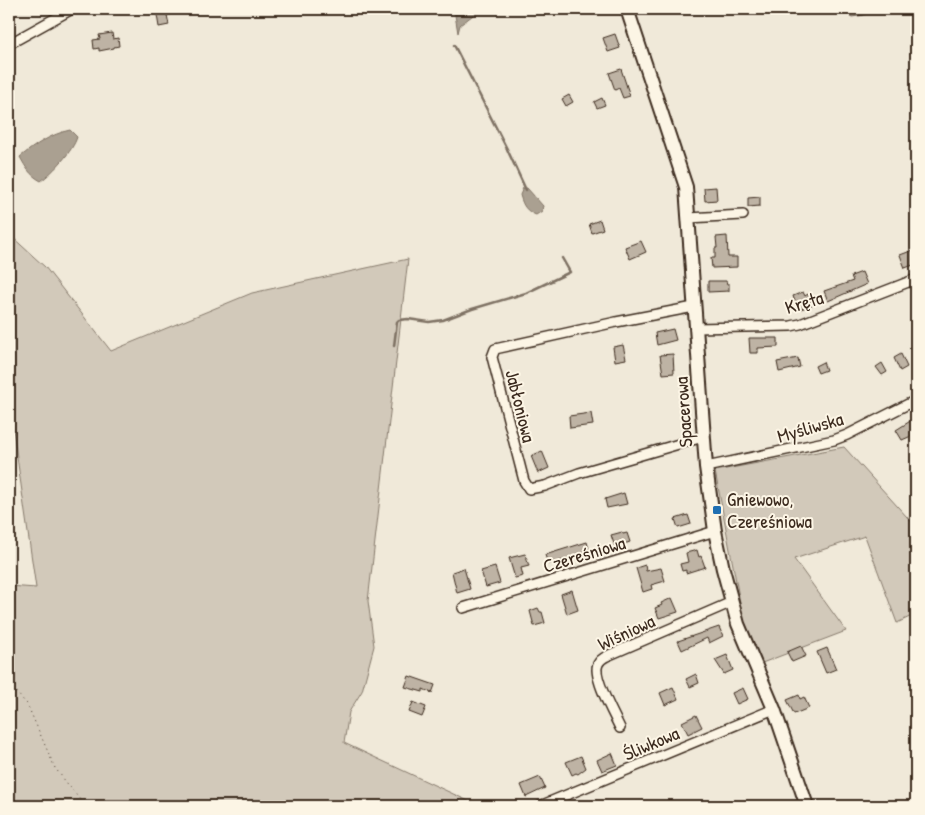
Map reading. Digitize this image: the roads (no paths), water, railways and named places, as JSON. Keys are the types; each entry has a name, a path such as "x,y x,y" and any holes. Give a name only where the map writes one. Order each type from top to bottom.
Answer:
{"street":[{"path":"9,44 72,9"},
{"name":"Spacerowa","path":"627,9 686,187 703,436 715,531 738,624 774,709 807,806"},
{"path":"688,218 743,215"},
{"name":"Kręta","path":"695,328 791,326 916,279"},
{"name":"Jabłoniowa","path":"694,307 495,349 492,356 524,481 529,489 545,486 579,473 703,436"},
{"name":"Myśliwska","path":"706,468 834,440 916,400"},
{"name":"Czereśniowa","path":"463,608 715,531"},
{"name":"Wiśniowa","path":"620,728 596,671 600,661 607,656 732,602"},
{"name":"Śliwkowa","path":"540,806 774,709"}],"waterway":[{"path":"454,45 526,190"},
{"path":"394,346 397,322 399,320 408,319 429,322 443,320 526,293 570,272 562,258"}],"place":[{"name":"Gniewowo, Czereśniowa","path":"717,510"}]}
